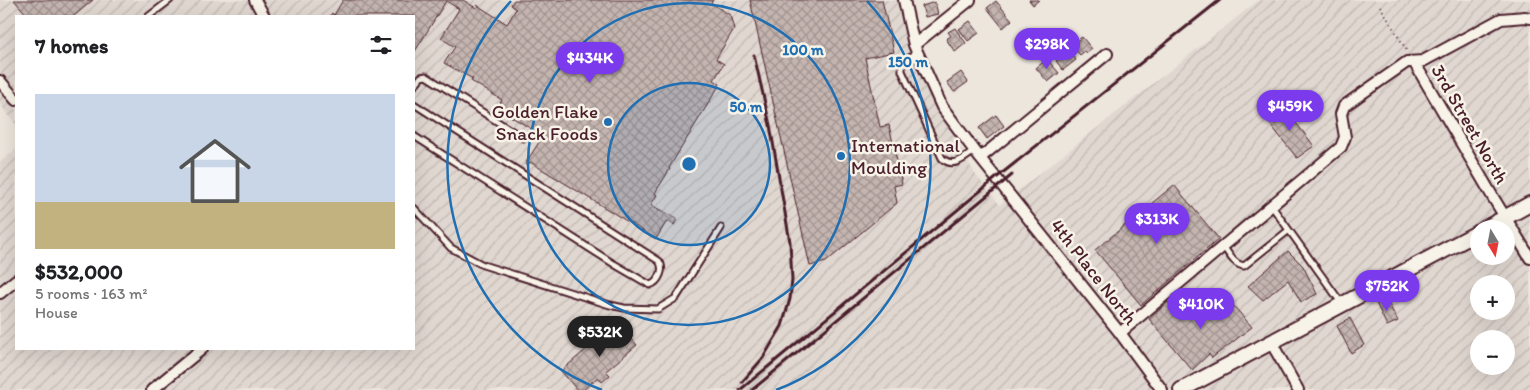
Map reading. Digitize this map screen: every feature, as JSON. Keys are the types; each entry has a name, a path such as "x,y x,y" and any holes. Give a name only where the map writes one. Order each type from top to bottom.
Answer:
{"street":[{"path":"255,0 263,15"},
{"name":"4th Place North","path":"904,0 916,49 942,107 977,154 1120,333 1162,390"},
{"path":"916,49 970,0"},
{"path":"1120,333 1340,147 1345,137 1341,114 1344,106 1407,62 1423,61 1501,20 1530,18"},
{"path":"977,154 1106,54"},
{"name":"3rd Street North","path":"1414,62 1530,258"},
{"path":"0,81 15,99"},
{"path":"1502,220 1530,204"},
{"path":"1189,388 1271,342 1470,237"},
{"path":"0,293 15,281"},
{"path":"1271,342 1298,390"},
{"path":"152,390 201,350"}],"lane":[{"path":"150,15 170,0"},
{"path":"916,49 903,63 902,71 942,158 951,164 977,154"},
{"path":"415,84 420,77 426,76 523,138"},
{"path":"415,105 659,261 662,265 662,270 654,283 650,285 415,137"},
{"path":"1271,205 1343,304"},
{"path":"415,209 451,248 483,265 610,306 631,308 658,309 676,298 721,228"},
{"path":"1223,246 1234,261 1244,266 1289,230"}],"path":[{"name":"3rd Street North","path":"1380,6 1414,62"}],"shaded area":[{"path":"0,0 899,0 912,61 975,174 1000,205 1259,0 1530,0 1530,390 0,390 0,163 15,150 15,350 415,350 415,15 15,15 15,124 0,104"}],"building":[{"path":"14,0 93,0 75,15 27,15"},
{"name":"Golden Flake Snack Foods","path":"343,0 463,0 476,8 477,5 507,24 516,9 511,5 514,0 713,0 711,3 730,15 734,29 716,59 724,64 714,80 720,84 655,193 657,195 651,205 677,219 674,225 667,221 656,239 530,162 528,165 525,164 543,136 497,108 502,100 471,81 473,79 444,63 455,47 441,38 459,9 446,1 415,51 415,15 334,15"},
{"name":"International Moulding","path":"750,0 882,0 894,52 865,58 880,127 889,125 902,184 894,186 897,203 826,262 810,266"},
{"path":"1029,0 1039,0 1033,5"},
{"path":"996,1 1012,20 1003,28 987,8"},
{"path":"935,2 938,14 925,17 922,6"},
{"path":"970,21 979,33 968,41 959,29"},
{"path":"955,28 966,43 955,52 946,39 951,36 948,32"},
{"path":"1082,37 1092,49 1080,55 1071,45"},
{"path":"1069,51 1076,60 1063,70 1056,61"},
{"path":"1047,59 1059,73 1048,82 1036,68"},
{"path":"961,72 968,82 954,92 947,82"},
{"path":"1283,106 1314,146 1297,158 1266,119"},
{"path":"996,115 1004,126 987,139 979,128"},
{"path":"1174,185 1219,239 1141,305 1095,250"},
{"path":"1288,251 1303,266 1317,294 1301,302 1288,280 1263,300 1248,286"},
{"path":"1225,296 1252,327 1212,358 1209,354 1192,370 1149,319 1168,302 1182,319 1203,303 1207,310"},
{"path":"1386,299 1398,321 1387,326 1376,303"},
{"path":"1350,318 1364,345 1351,353 1337,326"},
{"path":"618,322 633,336 631,338 637,345 606,371 610,375 602,382 598,377 583,390 577,390 561,371"}],"railway":[{"path":"740,390 996,178 1220,0"},
{"path":"742,382 763,358 782,326 790,299 792,280 790,242 770,125 754,55"},
{"path":"752,390 1012,175"}],"place":[{"name":"Golden Flake Snack Foods","path":"608,122"},
{"name":"International Moulding","path":"841,156"}]}
